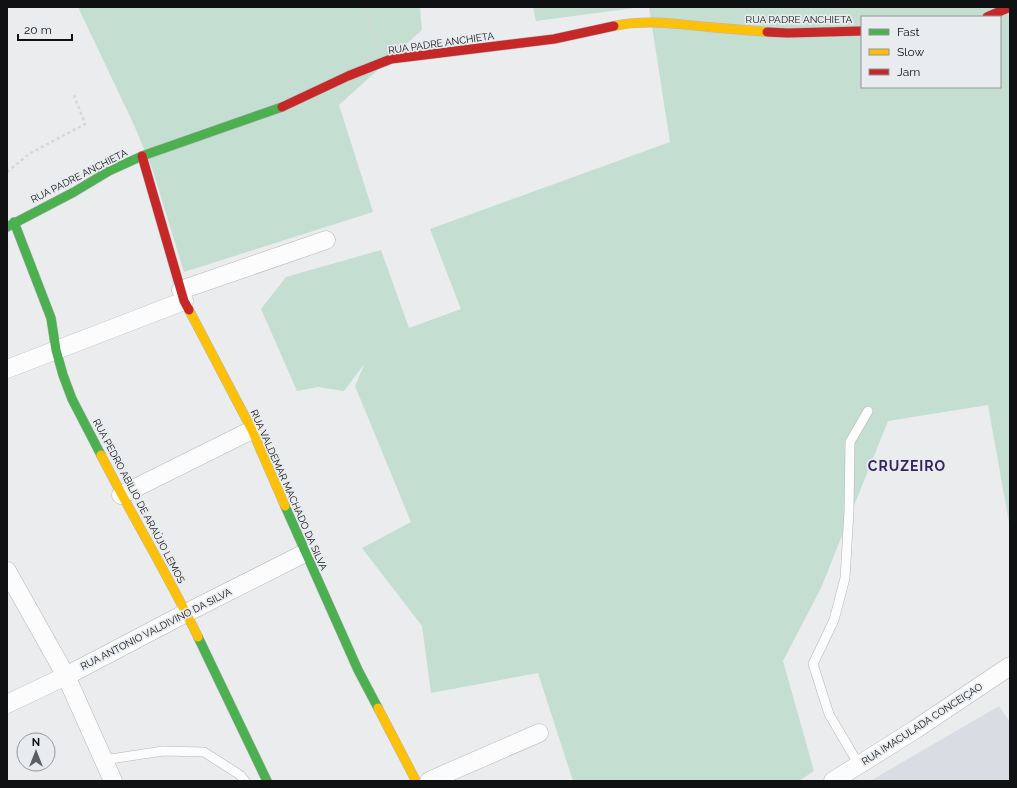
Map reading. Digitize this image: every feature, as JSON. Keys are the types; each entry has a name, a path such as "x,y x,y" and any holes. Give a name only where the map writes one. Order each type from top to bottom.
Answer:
{"street":[{"path":"990,16 1010,7"},
{"name":"RUA PADRE ANCHIETA","path":"11,225 109,172 142,156 274,110 348,76 391,59 554,39 639,22 660,22 725,29 788,33 861,31"},
{"name":"RUA VALDEMAR MACHADO DA SILVA","path":"142,156 183,295 252,430 305,553 358,670 416,781"},
{"name":"RUA PEDRO ABILIO DE ARAÚJO LEMOS","path":"11,225 51,318 56,350 72,399 121,495 186,612 268,781"},
{"path":"7,369 56,350 183,295 326,240"},
{"path":"121,495 252,430"},
{"name":"RUA ANTONIO VALDIVINO DA SILVA","path":"7,704 66,676 186,612 305,553"},
{"path":"7,571 66,676 114,781"},
{"name":"RUA IMACULADA CONCEIÇAO","path":"833,781 922,725 1010,666"},
{"path":"430,781 539,733"}],"lane":[{"path":"859,765 829,714 813,664 834,620 845,578 850,511 850,442 868,411"},
{"path":"104,760 163,751 204,752 240,775 245,781"}],"path":[{"path":"366,7 381,63"},
{"path":"7,172 29,154 85,124 74,95"}],"shaded area":[{"path":"999,706 1010,722 1010,781 870,781"}],"green space":[{"path":"78,7 420,7 422,30 339,105 373,212 184,272 152,168 134,125"},
{"path":"533,7 642,7 536,21"},
{"path":"649,7 1010,7 1010,528 988,405 888,421 821,588 783,661 814,771 799,781 573,781 538,673 431,693 422,626 362,548 411,522 355,386 365,363 344,391 318,387 297,391 261,309 286,277 381,250 409,328 461,309 430,229 670,142"}],"traffic: fast":[{"path":"7,227 74,192 109,171 142,156 282,107"},
{"path":"14,222 51,318 56,350 63,375 72,399 101,455"},
{"path":"285,506 358,670 378,708"},
{"path":"198,637 267,781"}],"traffic: slow":[{"path":"614,26 649,22 767,32"},
{"path":"189,310 252,430 285,506"},
{"path":"101,455 175,591 198,637"},
{"path":"378,708 416,781"}],"traffic: jam":[{"path":"989,16 1010,7"},
{"path":"282,107 348,76 391,59 554,39 614,26"},
{"path":"767,32 788,33 861,31"},
{"path":"142,156 184,301 189,310"}],"district":[{"name":"CRUZEIRO","path":"907,466"}]}
